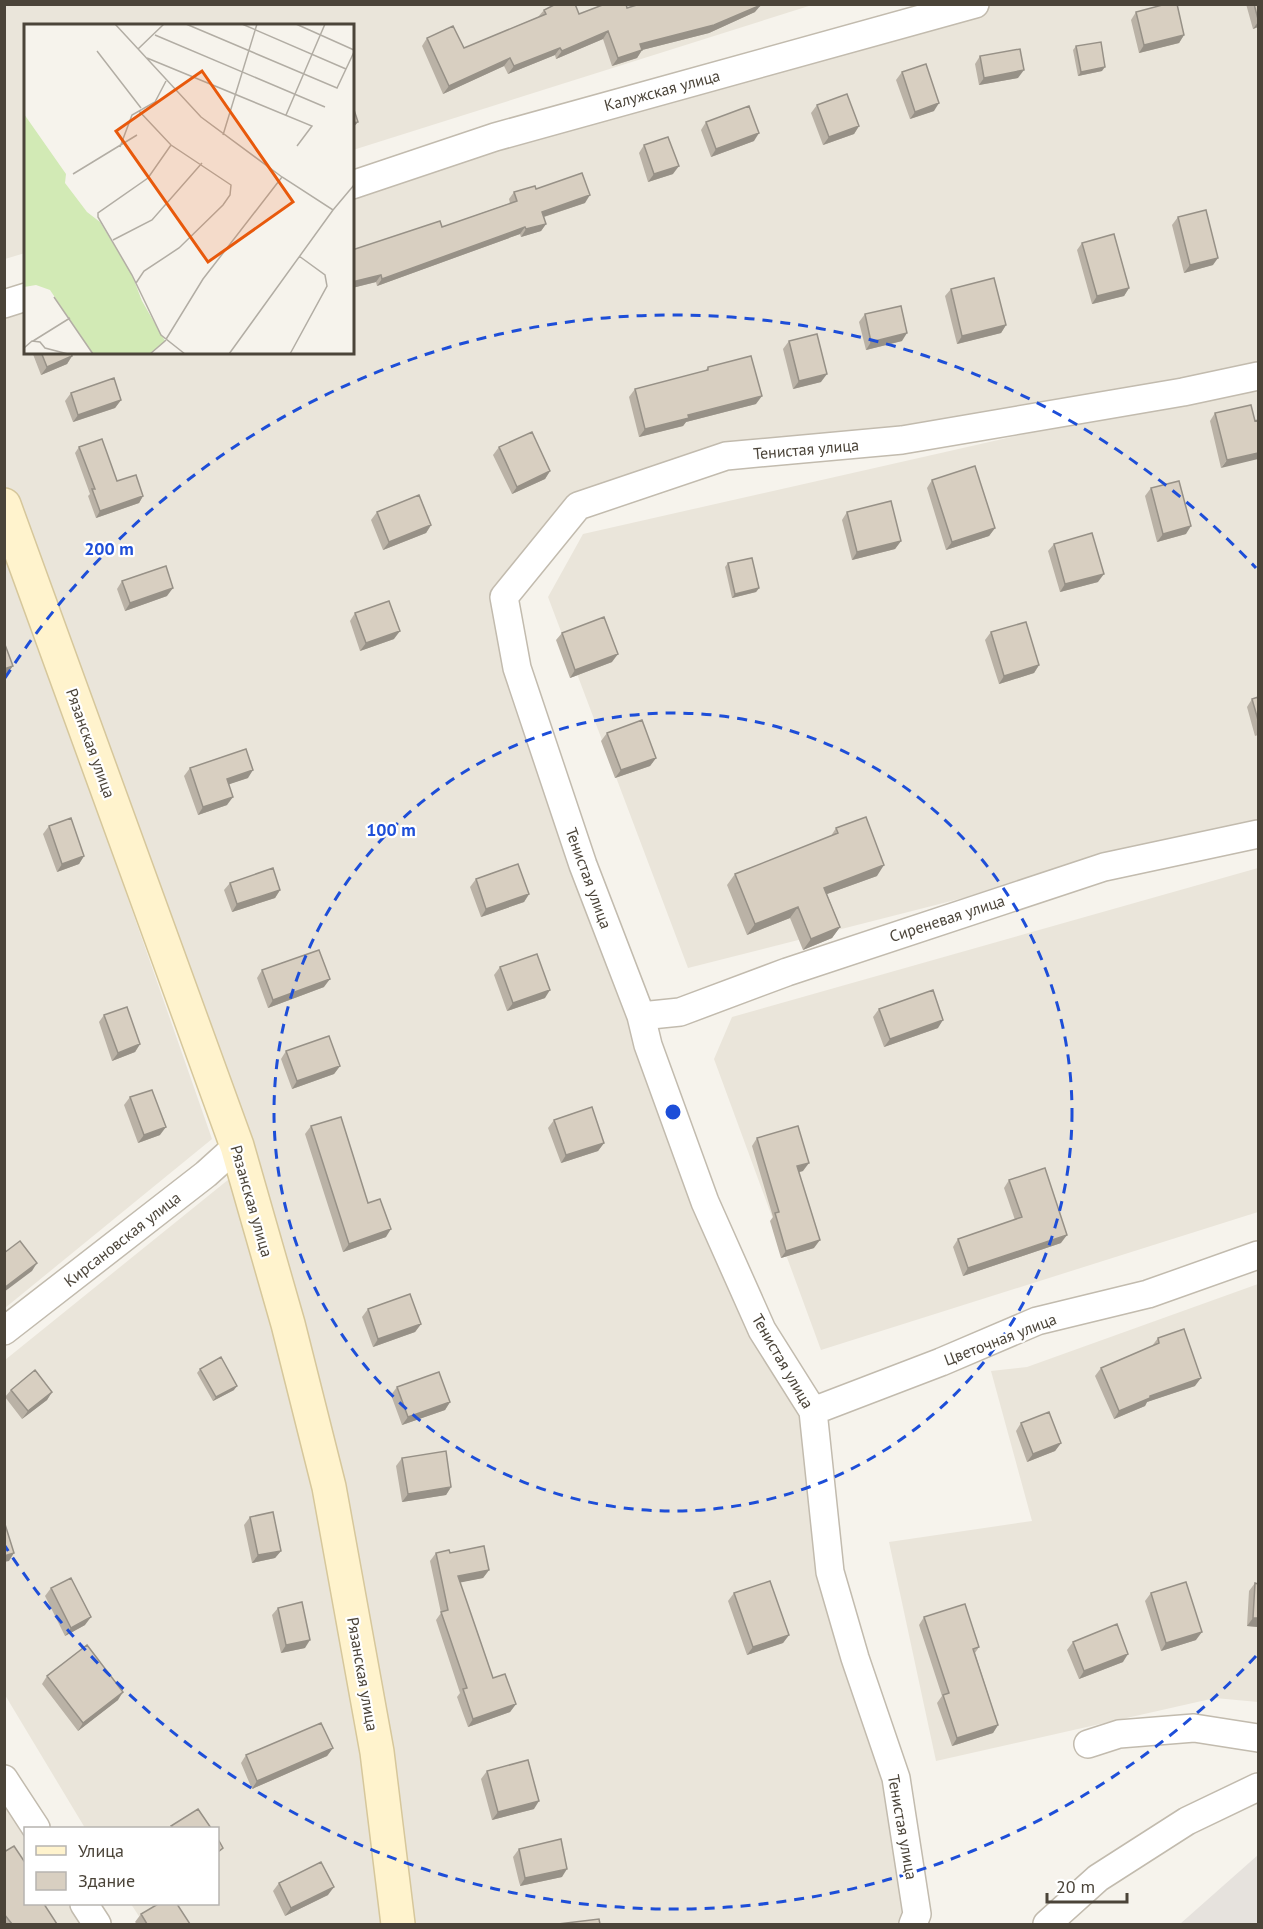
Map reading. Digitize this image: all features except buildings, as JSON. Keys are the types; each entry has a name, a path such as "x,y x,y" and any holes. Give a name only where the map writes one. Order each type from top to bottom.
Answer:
{"main road":[{"name":"Рязанская улица","path":"4,505 237,1146 288,1324 329,1487 377,1752 398,1924"}],"street":[{"name":"Калужская улица","path":"354,184 495,136 975,4"},
{"path":"4,304 24,298"},
{"name":"Тенистая улица","path":"913,1924 917,1914 896,1778 855,1658 830,1572 813,1411 762,1330 705,1202 648,1045 641,1016 583,866 517,668 504,597 578,506 726,456 902,440 1183,392 1258,376"},
{"name":"Сиреневая улица","path":"641,1016 680,1012 787,972 1104,867 1258,834"},
{"name":"Кирсановская улица","path":"4,1330 206,1174 237,1146"},
{"name":"Цветочная улица","path":"813,1411 941,1362 1037,1321 1148,1294 1258,1255"},
{"path":"1088,1744 1119,1734 1194,1728 1258,1738"},
{"path":"4,1779 35,1827"},
{"path":"1047,1924 1098,1878 1187,1821 1258,1786"},
{"path":"85,1905 98,1924"}],"shaded area":[{"path":"5,5 812,5 354,150 354,24 24,24 24,253 5,259"},
{"path":"975,5 1258,5 1258,376 1183,392 902,440 808,448 592,501 578,506 504,598 517,668 583,865 641,1016 648,1045 705,1202 762,1330 813,1411 830,1572 855,1658 896,1778 917,1914 913,1924 398,1924 373,1732 395,1924 144,1924 132,1905 219,1905 219,1827 84,1827 5,1695 5,1360 239,1171 362,1668 329,1487 288,1324 237,1146 5,505 5,304 24,297 24,354 32,354 41,374 47,372 41,354 354,354 354,185 495,137","holes":["561,1874 561,1877 519,1886 519,1882"]},
{"path":"1258,381 1258,823 688,968 548,597 583,534"},
{"path":"4,544 212,1139 5,1308 4,1308"},
{"path":"1258,868 1258,1212 821,1350 714,1059 732,1017"},
{"path":"1258,1284 1258,1702 1215,1698 936,1761 889,1542 1032,1521 991,1371 1027,1367"},
{"path":"4,1796 24,1829 24,1905 71,1905 82,1924 5,1924"},
{"path":"1258,1855 1258,1924 1180,1924"}]}
